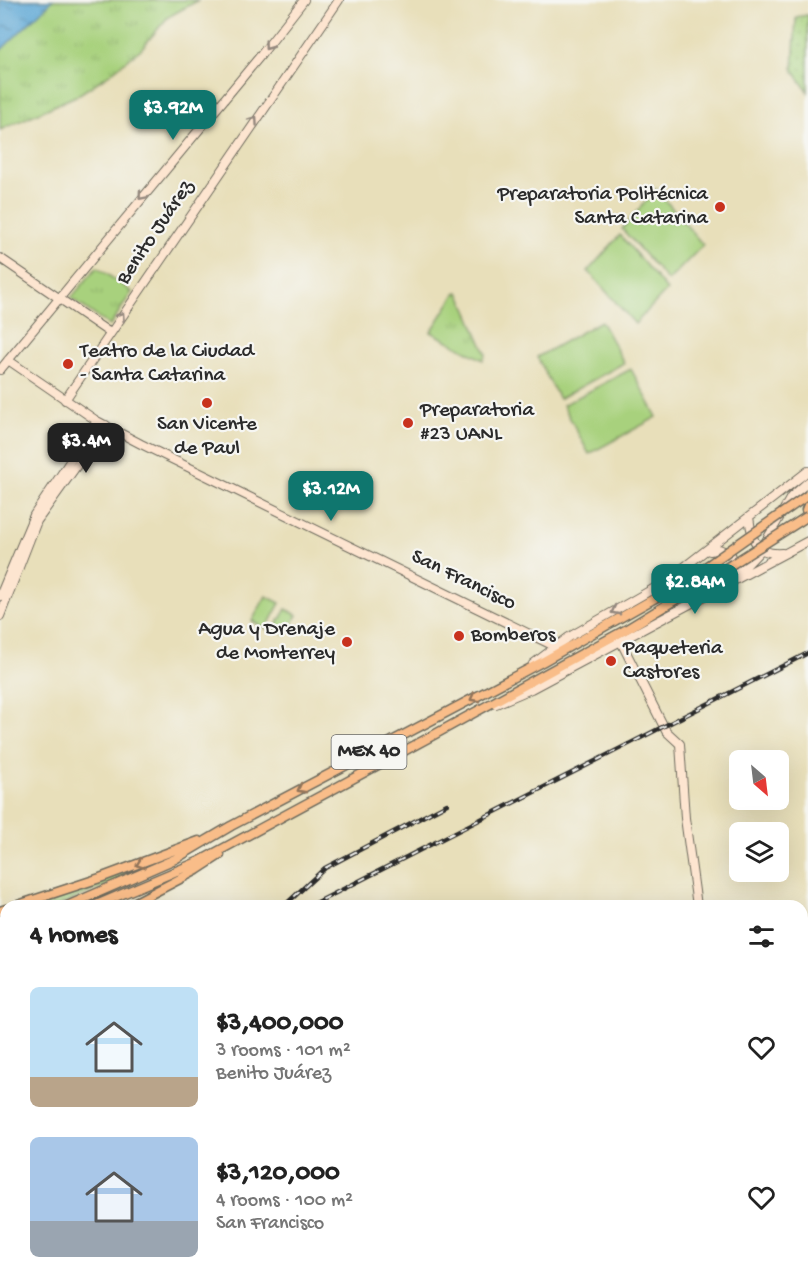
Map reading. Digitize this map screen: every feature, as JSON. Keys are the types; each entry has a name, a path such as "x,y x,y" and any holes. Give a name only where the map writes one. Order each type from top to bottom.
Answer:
{"main road":[{"path":"807,500 808,516"},
{"name":"MEX 40","path":"81,900 175,859 214,836 525,671 687,580 807,500"},
{"name":"MEX 40","path":"108,900 180,870 485,706 693,589 808,516"},
{"path":"33,900 214,836"},
{"path":"139,900 202,867 233,842"}],"street":[{"path":"0,370 304,0"},
{"name":"Benito Juárez","path":"65,399 339,0"},
{"path":"0,258 110,333"},
{"name":"San Francisco","path":"8,360 97,421 554,646"},
{"path":"0,596 40,505 97,421"},
{"path":"0,616 37,521 105,425"},
{"path":"525,671 554,646 633,602 700,556 808,471"},
{"path":"783,489 807,500 808,482"},
{"path":"730,582 761,550 794,493 808,482"},
{"path":"749,517 751,537 761,550 772,554 791,550"},
{"path":"485,706 531,689 808,541"},
{"path":"700,556 719,549 733,558 734,574 721,586"},
{"path":"621,642 666,731 680,744 685,818 696,900"}],"green space":[{"path":"0,0 199,0 168,17 141,49 78,95 0,130"},
{"path":"808,15 808,92 793,70 796,17"},
{"path":"656,189 703,245 668,281 622,229"},
{"path":"620,235 667,290 635,324 588,271"},
{"path":"97,267 132,292 110,326 71,298"},
{"path":"459,292 486,354 483,360 431,332 455,294"},
{"path":"601,321 624,363 559,399 537,357"},
{"path":"631,369 657,417 589,454 563,405"},
{"path":"266,596 280,603 266,629 252,621"},
{"path":"286,609 297,615 286,635 274,629"},
{"path":"186,848 147,868 72,900 44,900"}],"water":[{"path":"0,0 53,0 0,51"}],"railway":[{"path":"322,900 808,653"},
{"path":"290,900 325,868 447,804"}],"place":[{"name":"Preparatoria Politécnica Santa Catarina","path":"720,207"},
{"name":"Teatro de la Ciudad - Santa Catarina","path":"68,364"},
{"name":"San Vicente de Paul","path":"207,403"},
{"name":"Preparatoria #23 UANL","path":"408,423"},
{"name":"Bomberos","path":"459,636"},
{"name":"Agua y Drenaje de Monterrey","path":"347,642"},
{"name":"Paqueteria Castores","path":"611,661"}]}
